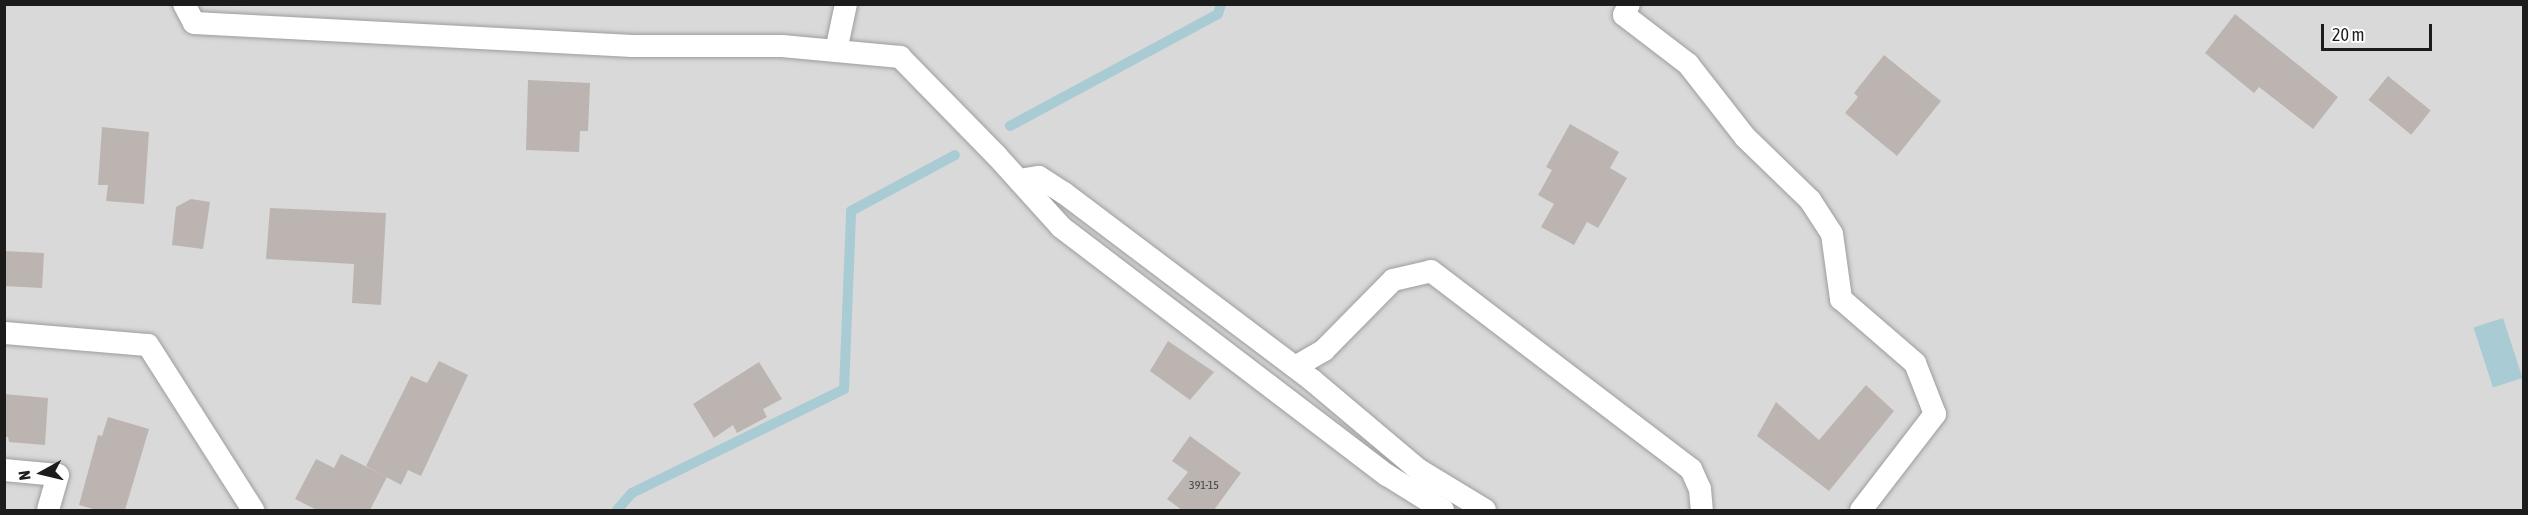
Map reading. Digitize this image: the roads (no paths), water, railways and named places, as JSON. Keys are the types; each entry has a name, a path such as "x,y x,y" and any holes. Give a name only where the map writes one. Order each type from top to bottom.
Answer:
{"lane":[{"path":"184,4 194,24 632,45 782,46 900,57 1019,180 1061,227 1387,475 1443,510"},
{"path":"836,51 846,4"},
{"path":"1629,4 1624,15 1688,64 1745,137 1810,200 1832,234 1841,299 1915,363 1935,414 1861,510"},
{"path":"1019,180 1039,177 1065,193 1295,367 1419,470 1485,510"},
{"path":"1295,367 1324,350 1393,280 1431,271 1691,469 1700,489 1702,510"},
{"path":"4,333 148,345 253,510"},
{"path":"4,470 58,475 48,510"}],"water":[{"path":"2503,318 2522,378 2493,387 2474,328"}],"waterway":[{"path":"1010,126 1218,14 1221,4"},
{"path":"617,510 632,493 844,389 851,211 955,155"}]}
